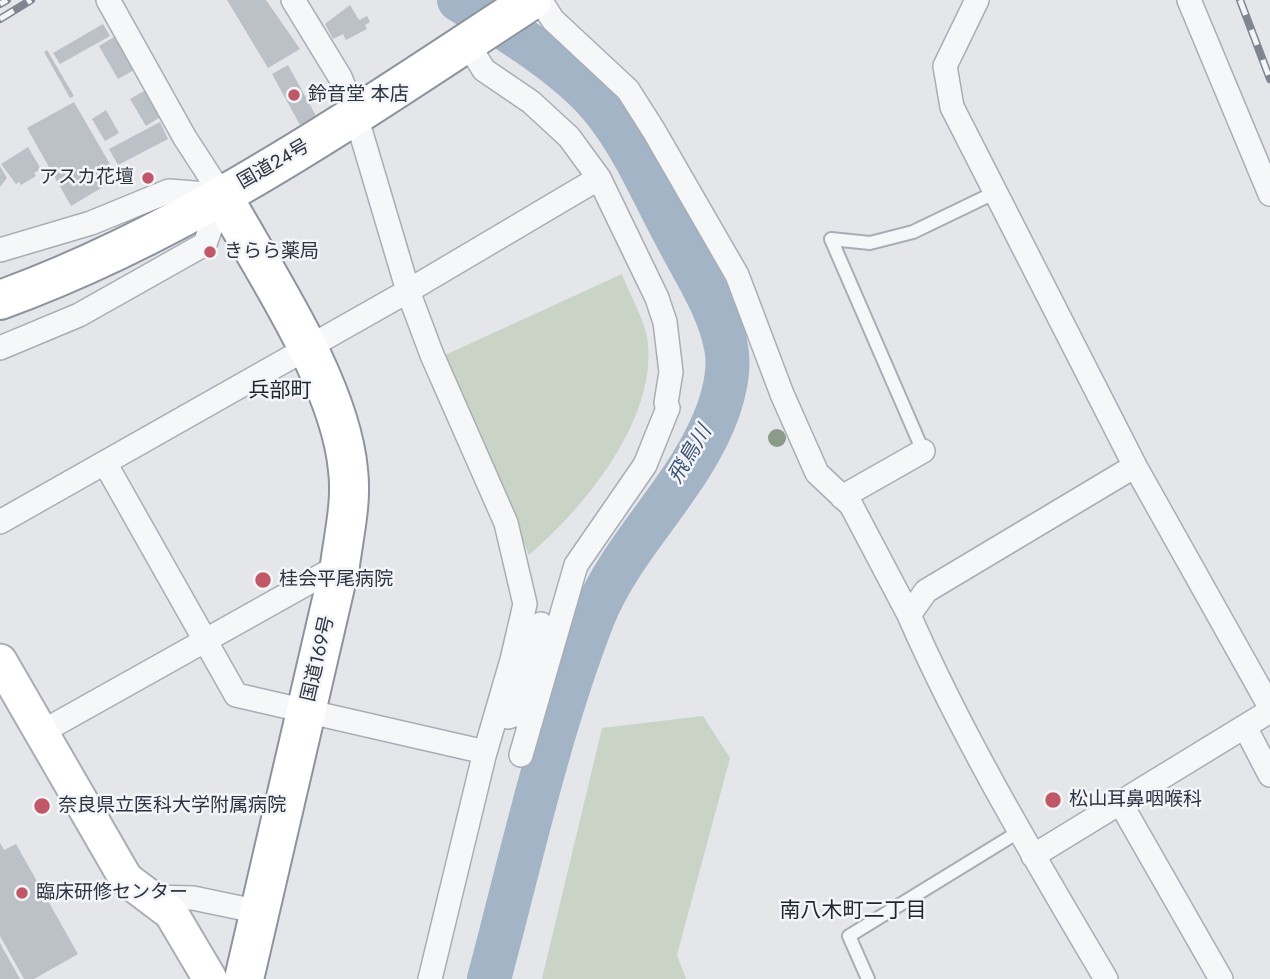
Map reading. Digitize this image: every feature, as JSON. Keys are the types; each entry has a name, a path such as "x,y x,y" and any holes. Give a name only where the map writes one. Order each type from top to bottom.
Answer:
{"highway":[{"name":"国道24号","path":"0,300 120,251 222,195 356,116 529,4"},
{"name":"国道169号","path":"222,195 306,348 329,400 348,469 349,501 340,565 244,979"}],"street":[{"path":"108,0 185,138 222,195"},
{"path":"293,0 340,77 356,116 408,291 432,355 506,523 525,604 485,752 430,979"},
{"path":"977,0 946,66 952,107 1135,466 1270,709 1121,804 1033,856"},
{"path":"1189,0 1270,194"},
{"path":"529,4 553,20 628,90 654,131 737,275 782,394 817,473 851,505 936,676 1033,856 1105,979"},
{"path":"471,40 484,69 531,102 569,137 599,178 657,298 665,322 671,372 666,403 668,408 645,465 576,565 559,616 521,755"},
{"path":"0,522 408,291 599,178"},
{"path":"0,250 91,223 169,191 222,195"},
{"path":"0,348 79,315 205,244 222,195"},
{"path":"842,497 923,451"},
{"path":"105,463 236,695 485,752"},
{"path":"908,615 926,591 1135,466"},
{"path":"40,733 340,565"},
{"path":"496,715 508,718 515,715 541,623 559,616"},
{"path":"0,661 9,694 40,733 126,879 172,913 211,979"},
{"path":"1245,727 1270,775"},
{"path":"1121,804 1221,979"},
{"path":"150,897 193,898 260,912"}],"lane":[{"path":"923,451 831,239 870,243 913,232 996,192"},
{"path":"868,979 849,936 1020,831"}],"shaded area":[{"path":"622,274 647,336 647,374 640,403 628,433 593,488 529,555 443,356"},
{"path":"703,716 730,758 677,955 686,979 542,979 602,728"}],"building":[{"path":"227,0 266,0 300,49 268,68"},
{"path":"350,5 359,20 367,16 370,22 365,25 367,29 346,40 343,34 333,39 325,24"},
{"path":"103,24 110,36 60,64 53,53"},
{"path":"114,37 134,70 118,79 99,46"},
{"path":"47,50 74,96 70,98 44,52"},
{"name":"鈴音堂 本店","path":"288,65 316,116 300,125 272,74"},
{"path":"146,90 162,116 146,126 130,99"},
{"path":"74,102 118,178 71,206 27,128"},
{"path":"106,110 119,133 105,141 92,119"},
{"path":"160,122 168,139 118,165 109,149"},
{"path":"28,147 41,169 34,173 36,176 21,185 19,182 16,184 1,164"},
{"path":"0,166 7,178 0,187"},
{"name":"臨床研修センター","path":"0,843 4,850 16,844 78,954 34,979 24,979 0,936"},
{"path":"0,943 20,979 0,979"}],"waterway":[{"name":"飛鳥川","path":"459,0 553,62 586,90 612,120 642,170 712,305 723,333 727,362 721,401 707,436 675,489 622,564 593,618 562,706 489,979"}],"railway":[{"path":"0,4 7,0"},
{"path":"0,19 31,0"},
{"path":"1240,0 1270,79"}],"place":[{"name":"鈴音堂 本店","path":"294,95"},
{"name":"アスカ花壇","path":"148,178"},
{"name":"きらら薬局","path":"210,252"},
{"name":"桂会平尾病院","path":"263,580"},
{"name":"松山耳鼻咽喉科","path":"1053,800"},
{"name":"奈良県立医科大学附属病院","path":"42,806"},
{"name":"臨床研修センター","path":"22,893"}],"district":[{"name":"兵部町","path":"280,392"},
{"name":"南八木町二丁目","path":"853,912"}]}
